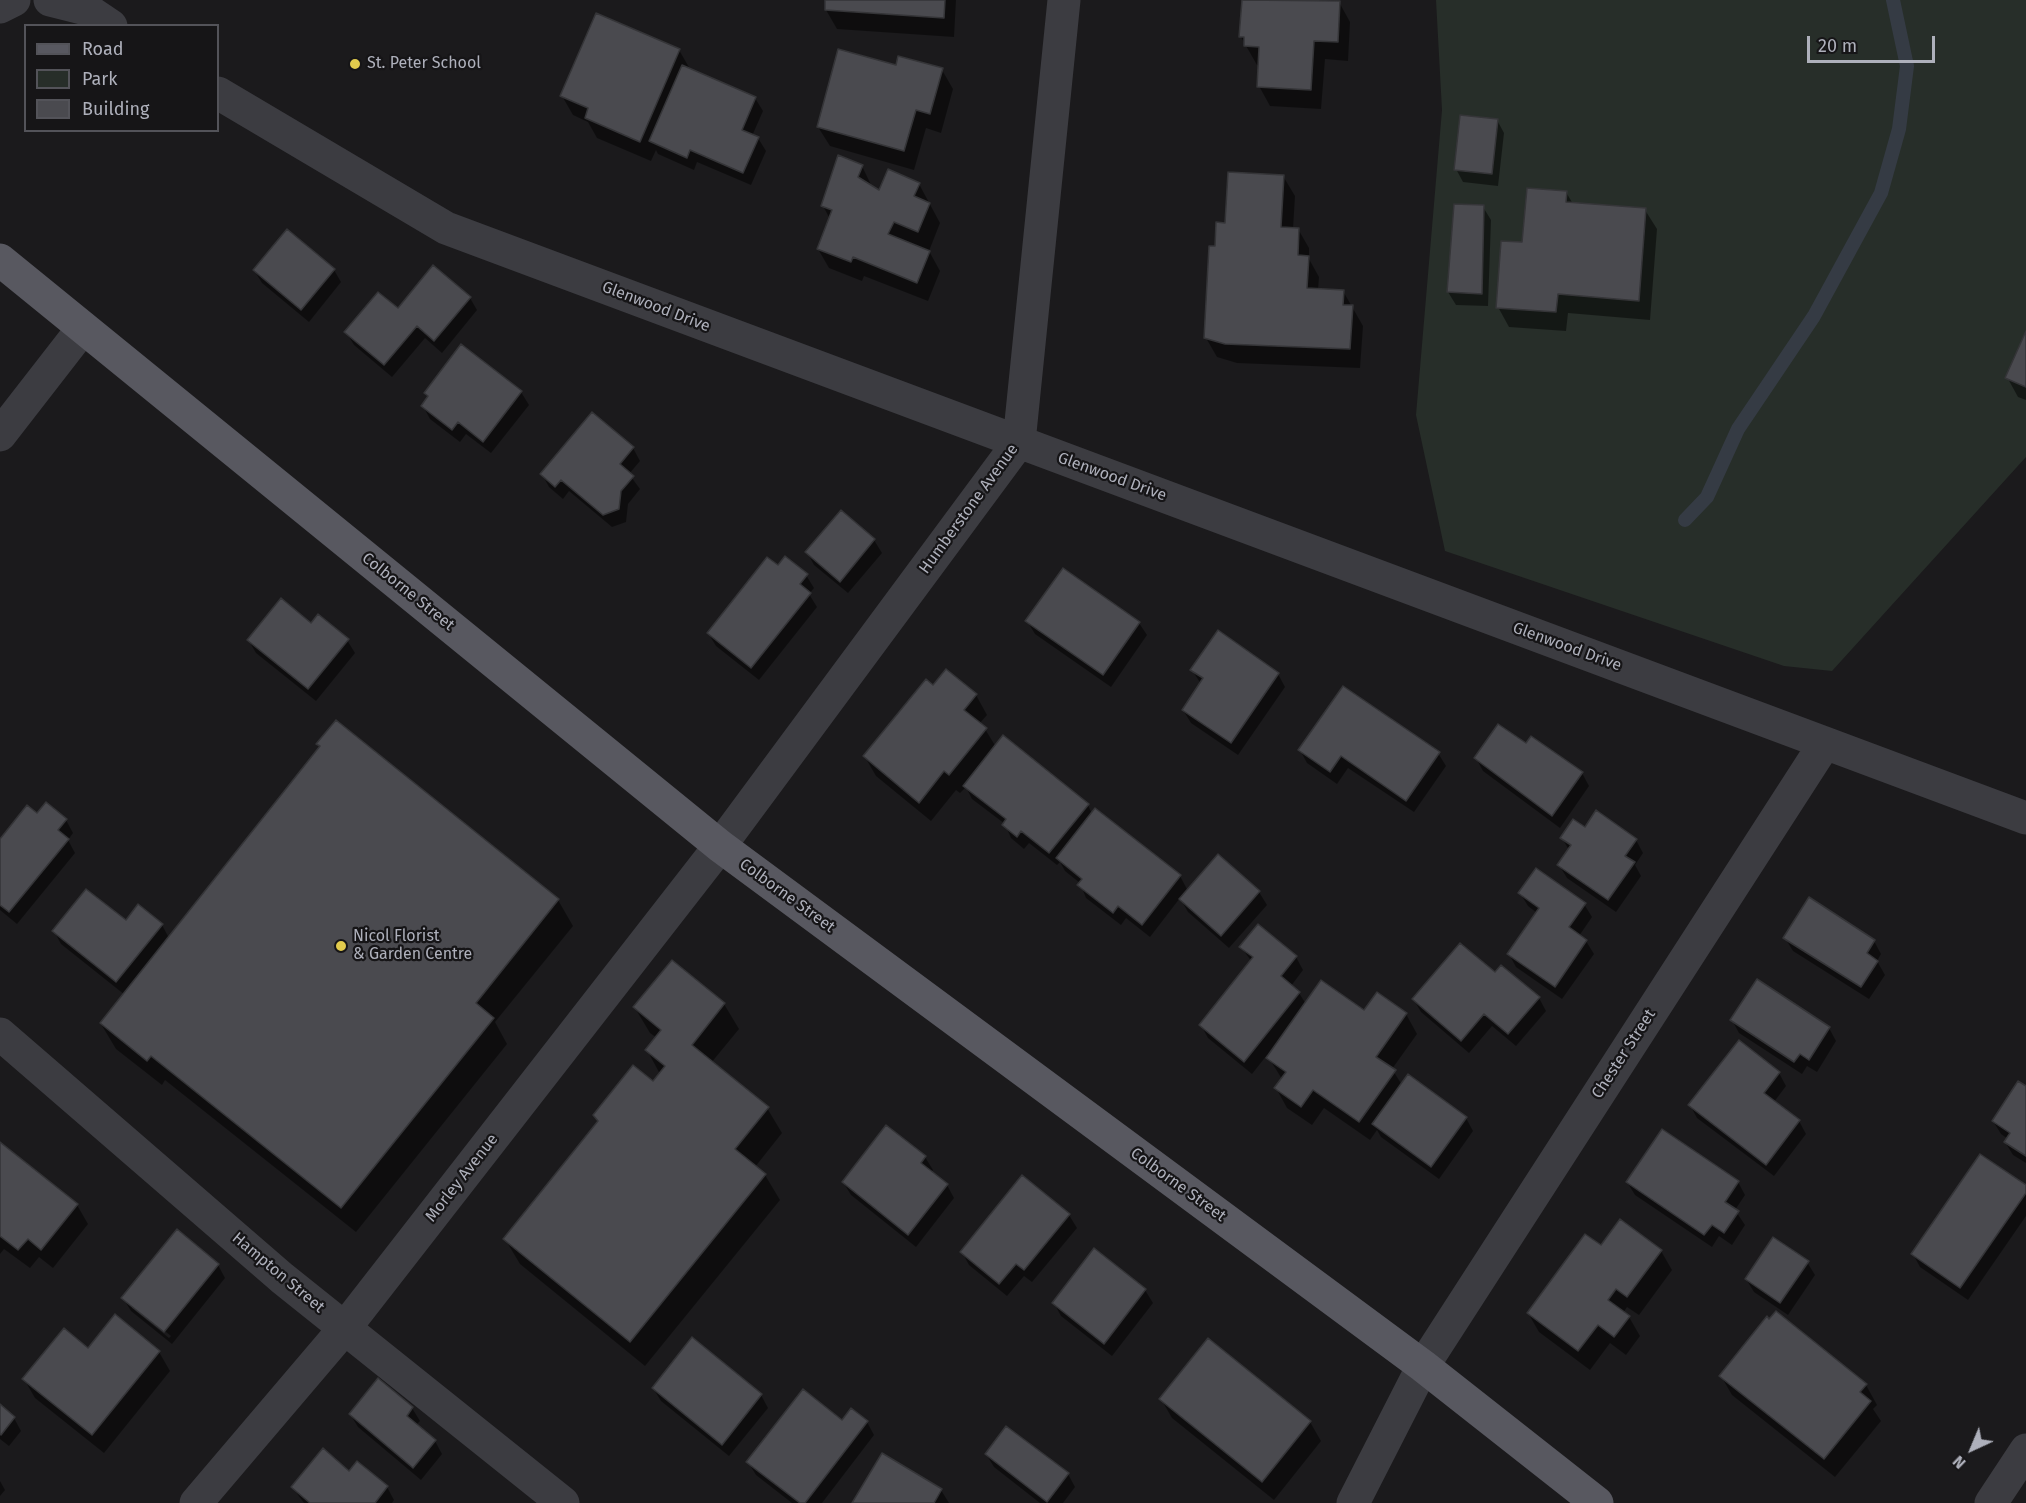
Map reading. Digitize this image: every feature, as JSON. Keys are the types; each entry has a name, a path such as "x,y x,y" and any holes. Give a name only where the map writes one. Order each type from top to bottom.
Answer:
{"main road":[{"name":"Colborne Street","path":"0,260 720,846 1423,1366 1597,1503"}],"street":[{"path":"0,6 14,0"},
{"path":"50,0 86,9 108,24"},
{"name":"Humberstone Avenue","path":"720,846 1019,442 1064,0"},
{"name":"Glenwood Drive","path":"219,94 446,228 2026,818"},
{"path":"0,435 83,328"},
{"name":"Chester Street","path":"1353,1503 1423,1366 1825,743"},
{"name":"Morley Avenue","path":"196,1503 344,1329 720,846"},
{"name":"Hampton Street","path":"0,1034 282,1278 563,1503"},
{"path":"1992,1503 2026,1450"}],"green space":[{"path":"1436,0 2026,0 2026,457 1832,671 1784,666 1445,551 1416,415 1442,110"}],"building":[{"path":"825,0 945,0 944,18 825,10"},
{"path":"1242,0 1340,1 1338,42 1314,41 1311,90 1257,87 1259,47 1244,46 1244,37 1239,37"},
{"path":"596,13 680,49 640,142 585,118 588,108 560,96"},
{"path":"838,49 896,65 898,56 943,68 930,114 916,110 904,151 817,127"},
{"path":"682,65 756,97 742,130 759,137 743,173 690,150 687,158 649,141"},
{"path":"1460,115 1498,119 1492,174 1454,170"},
{"path":"838,155 863,165 858,177 879,190 888,169 920,183 914,196 930,203 918,232 894,222 888,234 930,251 917,283 853,257 851,262 817,249 832,210 821,206"},
{"path":"1228,172 1284,175 1281,227 1299,228 1298,255 1309,256 1307,288 1344,290 1343,305 1353,305 1350,349 1225,344 1204,338 1209,246 1215,246 1216,222 1225,223"},
{"path":"1527,188 1567,191 1566,202 1646,208 1639,301 1558,294 1556,312 1496,308 1501,241 1522,242"},
{"path":"1454,204 1484,205 1482,294 1447,292"},
{"path":"287,229 335,269 301,310 253,270"},
{"path":"433,265 471,297 434,341 417,326 384,365 344,332 378,292 398,308"},
{"path":"2026,331 2026,387 2005,378"},
{"path":"461,344 522,391 483,442 458,422 452,430 421,406 428,396 424,393"},
{"path":"592,412 634,447 620,464 634,476 621,491 619,509 603,515 561,480 555,487 540,474"},
{"path":"841,510 875,539 840,582 805,552"},
{"path":"785,556 808,574 800,584 811,593 751,668 707,633 767,557 778,565"},
{"path":"1063,568 1140,622 1103,675 1025,621"},
{"path":"281,598 311,623 318,614 349,639 308,689 247,640"},
{"path":"1218,630 1279,673 1231,743 1182,710 1203,678 1190,670"},
{"path":"946,669 977,694 964,710 987,728 949,775 944,771 919,803 863,756 926,679 933,685"},
{"path":"1343,686 1440,752 1406,801 1341,756 1330,772 1298,750"},
{"name":"Nicol Florist & Garden Centre","path":"336,720 559,899 476,1003 494,1018 341,1208 151,1056 147,1061 100,1023 320,746 316,744"},
{"path":"1498,724 1526,743 1531,736 1583,772 1552,816 1474,758"},
{"path":"1003,735 1089,804 1049,853 1021,831 1017,837 1002,825 1006,819 963,786"},
{"path":"46,802 67,819 58,830 69,839 9,912 0,905 0,839 27,805 37,813"},
{"path":"1095,808 1181,875 1142,925 1118,906 1113,913 1077,885 1082,879 1056,858"},
{"path":"1596,810 1637,839 1625,856 1635,862 1608,900 1557,865 1571,845 1560,838 1573,819 1585,827"},
{"path":"1218,854 1260,891 1221,936 1179,899"},
{"path":"1536,868 1586,903 1569,927 1587,940 1555,987 1507,954 1539,908 1518,893"},
{"path":"86,889 126,920 138,904 163,924 116,982 52,931"},
{"path":"1809,897 1875,940 1867,953 1878,961 1861,987 1783,938"},
{"path":"1258,924 1297,956 1281,976 1300,992 1244,1062 1199,1025 1253,957 1239,947"},
{"path":"1460,943 1495,972 1501,965 1540,997 1508,1034 1484,1014 1461,1041 1412,999"},
{"path":"672,960 725,1003 692,1045 769,1107 735,1149 766,1174 630,1342 503,1239 598,1121 593,1115 633,1065 653,1081 665,1066 645,1050 661,1030 633,1007"},
{"path":"1757,979 1830,1027 1809,1060 1800,1054 1794,1062 1730,1020"},
{"path":"1321,980 1364,1010 1377,992 1407,1013 1376,1057 1396,1070 1359,1122 1313,1090 1301,1107 1274,1088 1286,1072 1266,1058"},
{"path":"1739,1040 1780,1072 1764,1093 1800,1120 1766,1165 1688,1105"},
{"path":"1408,1074 1467,1117 1431,1167 1372,1124"},
{"path":"2018,1081 2026,1086 2026,1156 2004,1142 2010,1133 1992,1121"},
{"path":"886,1125 926,1156 921,1163 948,1184 908,1235 842,1182"},
{"path":"1662,1129 1739,1181 1725,1202 1739,1211 1724,1233 1712,1225 1704,1235 1626,1182"},
{"path":"0,1142 78,1204 41,1250 28,1239 18,1250 0,1236"},
{"path":"1980,1154 2026,1185 2026,1193 1960,1288 1911,1254"},
{"path":"1022,1175 1070,1214 1024,1270 1016,1264 999,1284 960,1252"},
{"path":"1620,1219 1662,1250 1627,1297 1616,1289 1608,1300 1630,1316 1614,1337 1598,1325 1578,1351 1527,1313 1585,1234 1601,1245"},
{"path":"177,1229 219,1264 164,1332 121,1298"},
{"path":"1773,1237 1809,1261 1780,1303 1745,1279"},
{"path":"1094,1248 1146,1289 1104,1344 1052,1303"},
{"path":"1776,1311 1867,1384 1860,1392 1871,1401 1824,1459 1719,1376 1767,1316 1769,1319"},
{"path":"115,1314 160,1351 92,1435 22,1379 64,1328 88,1348"},
{"path":"692,1337 762,1394 722,1445 652,1388"},
{"path":"1208,1338 1311,1421 1262,1482 1159,1399"},
{"path":"378,1378 413,1407 407,1416 436,1440 413,1468 349,1414"},
{"path":"803,1389 842,1420 851,1408 868,1421 805,1503 800,1503 746,1462"},
{"path":"0,1404 15,1417 1,1435 0,1434"},
{"path":"1006,1426 1069,1473 1047,1502 985,1454"},
{"path":"323,1448 349,1471 357,1461 388,1486 375,1503 310,1503 291,1487"},
{"path":"882,1453 942,1489 934,1503 852,1503"}],"waterway":[{"path":"1685,520 1707,497 1738,429 1814,316 1881,193 1899,129 1907,66 1893,0"}],"place":[{"name":"St. Peter School","path":"355,64"},
{"name":"Nicol Florist & Garden Centre","path":"341,946"}]}
